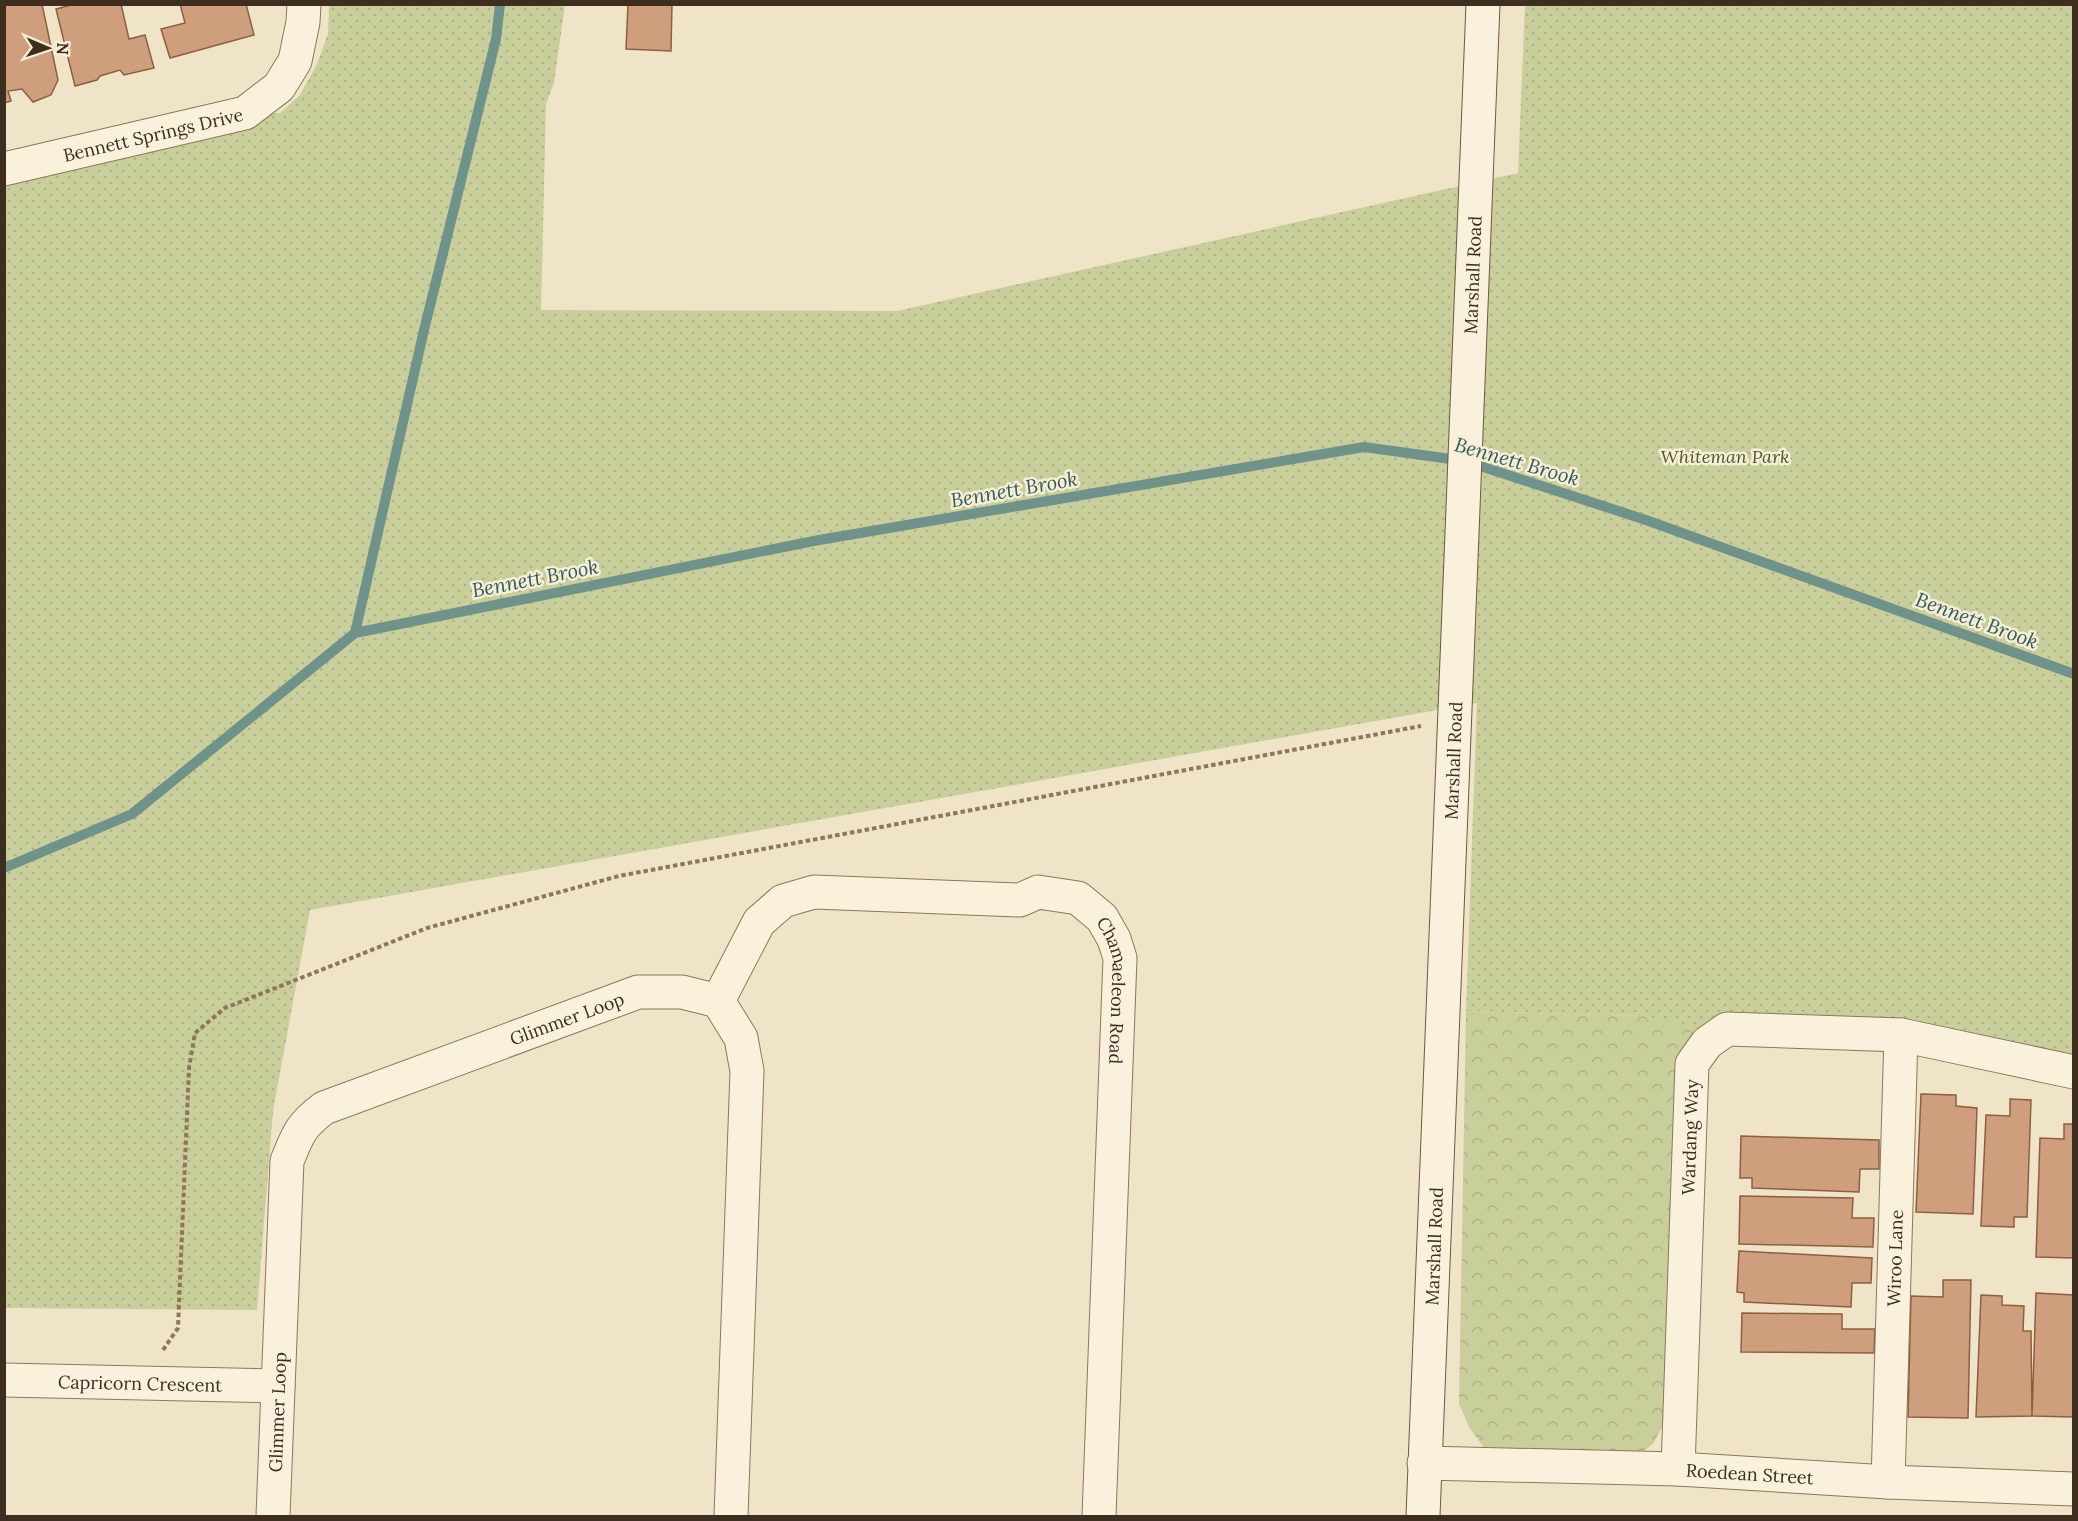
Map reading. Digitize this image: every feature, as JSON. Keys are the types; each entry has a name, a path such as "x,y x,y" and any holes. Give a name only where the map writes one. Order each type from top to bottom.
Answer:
{"street":[{"name":"Bennett Springs Drive","path":"4,169 245,113 279,87 295,61 303,22 304,4"},
{"name":"Marshall Road","path":"1423,1516 1483,4"},
{"name":"Chamaeleon Road","path":"718,1001 759,922 783,901 814,892 1020,900 1038,892 1078,898 1102,918 1114,939 1120,958 1099,1516"},
{"name":"Glimmer Loop","path":"273,1516 287,1161 300,1130 308,1120 324,1108 638,992 682,992 718,1001"},
{"path":"718,1001 741,1038 747,1071 731,1516"},
{"name":"Wardang Way","path":"1678,1469 1692,1064 1707,1043 1727,1029 1901,1035 2073,1072"},
{"name":"Wiroo Lane","path":"1888,1482 1901,1035"},
{"name":"Capricorn Crescent","path":"4,1380 278,1386"},
{"name":"Roedean Street","path":"1424,1463 1678,1469 1888,1482 2073,1489"}],"path":[{"path":"162,1350 178,1328 189,1068 195,1033 225,1008 427,927 619,876 1425,725"}],"green space":[{"name":"Whiteman Park","path":"329,5 565,5 554,83 546,104 541,310 897,311 1518,173 1525,5 2073,5 2073,1062 1982,1035 1857,1025 1707,1040 1644,1016 1466,1011 1477,703 310,910 273,1111 257,1310 5,1308 4,169 245,113 280,113 300,95 317,64 328,34"},
{"path":"1466,1011 1644,1016 1681,1023 1704,1035 1665,1422 1653,1444 1633,1459 1487,1452 1469,1427 1459,1404"}],"building":[{"path":"4,4 42,4 58,80 51,95 33,102 22,89 8,91 11,101 4,103"},
{"path":"75,4 121,4 129,39 145,35 154,68 124,75 120,70 75,86 56,9"},
{"path":"180,4 246,4 254,35 170,58 161,29 185,23"},
{"path":"628,4 672,4 671,51 626,49"},
{"path":"1921,1094 1956,1095 1956,1106 1977,1108 1973,1214 1916,1212"},
{"path":"2010,1099 2031,1100 2027,1217 2014,1217 2014,1227 1981,1226 1986,1115 2010,1116"},
{"path":"2064,1124 2074,1124 2074,1258 2036,1257 2040,1138 2064,1139"},
{"path":"1741,1136 1879,1140 1879,1169 1860,1169 1859,1192 1752,1188 1752,1178 1740,1178"},
{"path":"1740,1196 1853,1198 1852,1218 1874,1218 1873,1247 1739,1244"},
{"path":"1739,1251 1872,1258 1871,1283 1852,1283 1851,1307 1744,1302 1744,1293 1737,1292"},
{"path":"1943,1280 1971,1280 1968,1418 1908,1417 1911,1296 1943,1297"},
{"path":"2036,1293 2074,1295 2074,1417 2032,1416"},
{"path":"1981,1295 2002,1296 2002,1305 2024,1306 2023,1331 2031,1331 2032,1416 1976,1417"},
{"path":"1742,1313 1842,1314 1842,1329 1875,1329 1874,1353 1741,1352"}],"waterway":[{"path":"355,633 424,330 496,39 500,4"},
{"name":"Bennett Brook","path":"4,868 132,814 355,633 819,540 1364,447 1465,461 1646,520 2074,674"}]}
